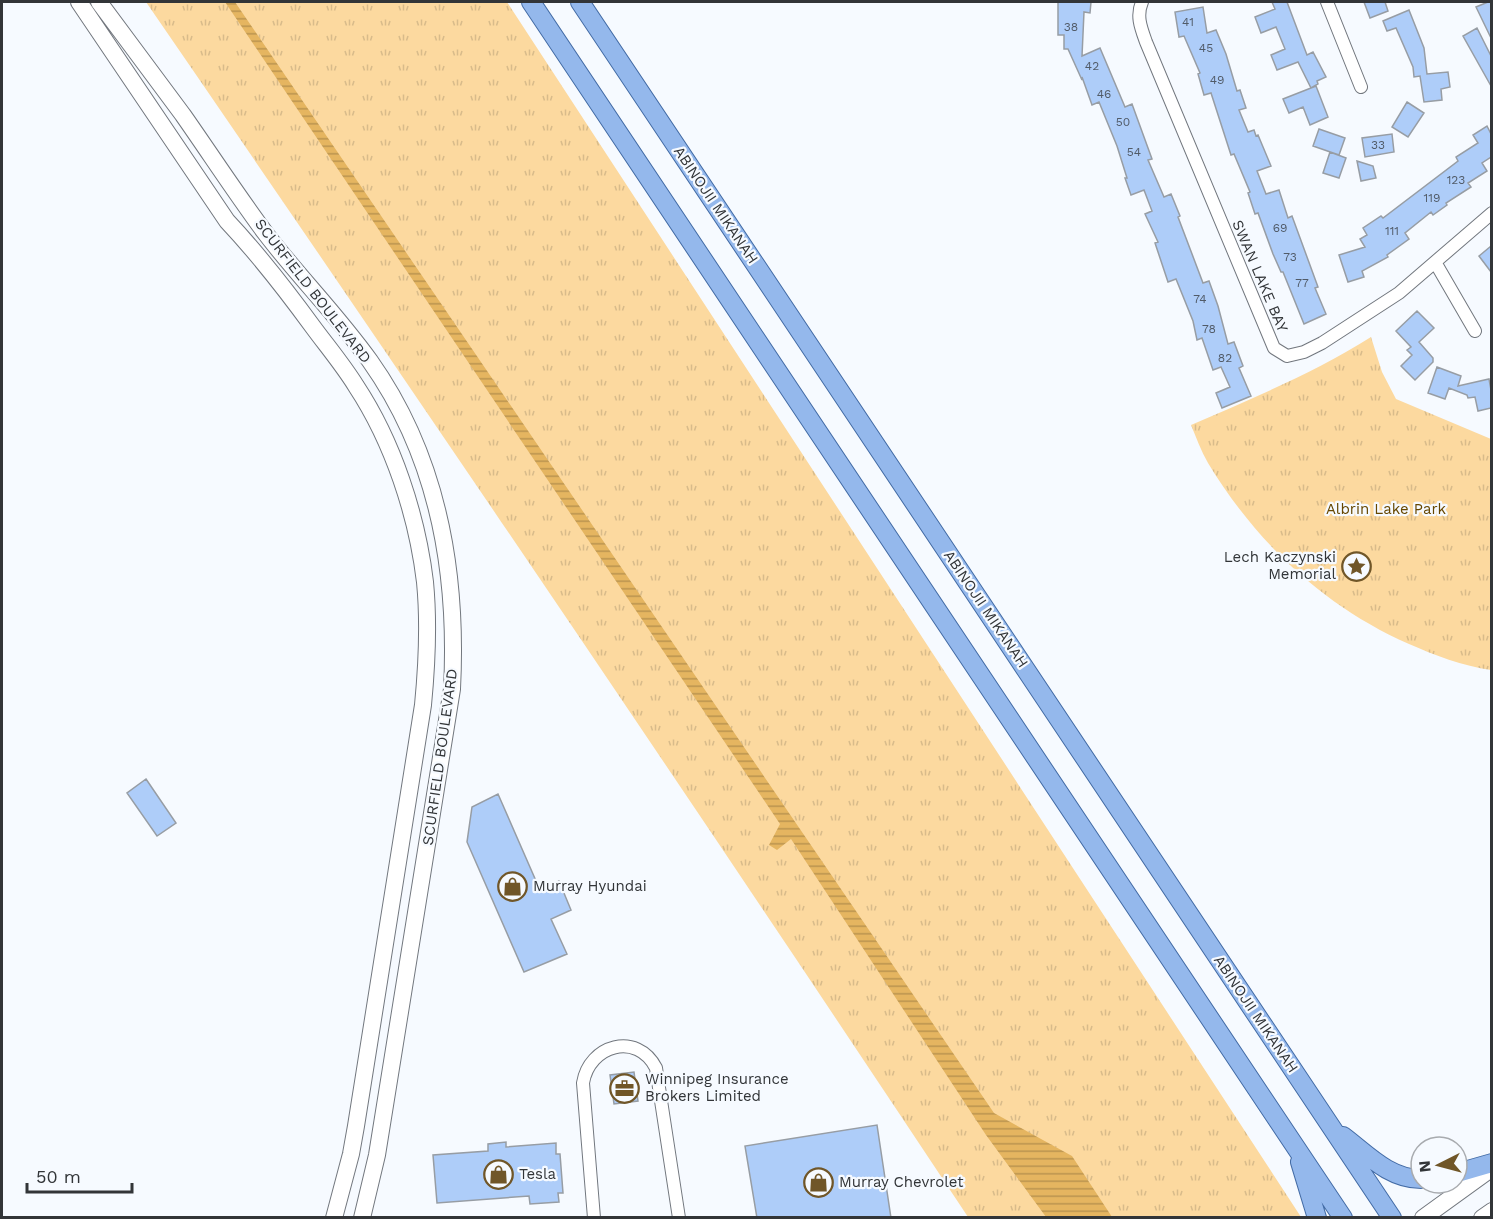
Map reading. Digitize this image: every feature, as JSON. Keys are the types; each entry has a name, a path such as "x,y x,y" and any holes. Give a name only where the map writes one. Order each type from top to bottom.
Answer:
{"main road":[{"path":"531,2 1343,1218"},
{"name":"ABINOJII MIKANAH","path":"580,2 1392,1218"},
{"path":"1331,1127 1390,1172 1409,1178"},
{"path":"1297,1148 1317,1218"},
{"path":"1469,1170 1491,1165"}],"street":[{"path":"66,2 90,18"},
{"name":"SCURFIELD BOULEVARD","path":"79,2 227,221 287,292 356,386 388,448 412,517 420,549 425,583 428,654 423,705 351,1154 334,1218"},
{"name":"SCURFIELD BOULEVARD","path":"99,2 267,235 369,360 388,388 412,438 440,515 450,577 454,650 452,689 378,1155 362,1218"},
{"name":"SWAN LAKE BAY","path":"1142,2 1139,10 1140,25 1146,42 1274,348 1287,356 1304,352 1322,343 1399,293 1491,213"},
{"path":"1327,2 1361,87"},
{"path":"1435,262 1475,331"},
{"path":"594,1218 583,1083 591,1062 609,1049 622,1046 640,1049 656,1068 679,1218"},
{"path":"1423,1218 1491,1165"},
{"path":"1482,1218 1491,1211"}],"green space":[{"path":"146,2 507,2 1301,1217 968,1217 560,608"},
{"name":"Albrin Lake Park","path":"1371,337 1382,372 1396,399 1491,439 1491,670 1449,660 1409,644 1378,629 1320,591 1270,545 1227,492 1208,463 1191,425 1305,374"}],"shaded area":[{"path":"225,2 235,2 994,1113 1072,1156 1112,1217 1046,1217 986,1135 791,839 777,850 769,845 780,824"}],"building":[{"path":"1058,2 1091,2 1090,13 1084,12 1082,56 1100,48 1125,107 1132,104 1152,159 1148,160 1164,197 1171,194 1203,283 1209,281 1228,344 1234,342 1243,366 1239,368 1251,396 1222,408 1216,393 1230,387 1221,367 1213,370 1202,338 1197,340 1193,321 1176,279 1168,282 1155,243 1158,242 1145,214 1152,211 1144,190 1131,195 1117,146 1099,102 1092,105 1082,77 1082,80 1068,49 1064,49 1064,35 1058,35"},
{"path":"1272,2 1287,2 1307,55 1313,52 1326,77 1317,81 1318,84 1311,88 1298,62 1277,70 1271,55 1285,49 1276,27 1261,33 1255,17 1275,9"},
{"path":"1364,2 1385,2 1388,11 1370,18"},
{"path":"1491,2 1491,38 1476,7"},
{"path":"1203,7 1207,33 1216,30 1237,91 1240,90 1246,108 1239,110 1248,132 1254,130 1256,136 1258,135 1271,166 1257,171 1266,194 1279,190 1288,218 1292,216 1318,287 1315,288 1326,314 1304,324 1283,272 1273,254 1258,213 1255,214 1248,193 1250,192 1234,154 1231,155 1211,93 1204,95 1198,74 1200,73 1184,36 1179,37 1175,12"},
{"path":"1409,10 1424,48 1427,74 1448,72 1450,87 1441,89 1442,100 1424,102 1420,76 1414,77 1413,67 1396,28 1387,31 1383,21"},
{"path":"1477,28 1491,56 1491,86 1463,36"},
{"path":"1316,86 1328,117 1310,125 1303,107 1289,113 1283,99"},
{"path":"1407,102 1424,113 1408,137 1392,127"},
{"path":"1487,126 1491,134 1491,157 1482,163 1487,171 1468,183 1471,187 1446,203 1447,205 1433,215 1431,212 1405,233 1409,239 1387,255 1388,257 1362,271 1364,277 1348,282 1339,255 1365,247 1360,239 1367,235 1363,228 1381,216 1383,218 1458,161 1456,157 1478,143 1473,135"},
{"path":"1319,129 1345,138 1339,155 1313,146"},
{"path":"1392,134 1394,152 1365,157 1362,138"},
{"path":"1330,152 1346,158 1339,178 1323,173"},
{"path":"1357,161 1373,166 1376,178 1361,181"},
{"path":"1491,246 1491,272 1479,256"},
{"path":"1417,311 1434,328 1419,342 1433,358 1433,362 1415,380 1401,366 1412,355 1407,350 1411,347 1396,331"},
{"path":"1437,367 1461,376 1458,386 1489,379 1491,408 1478,411 1475,397 1468,398 1467,395 1449,388 1445,399 1428,393"},
{"path":"146,779 176,823 157,836 127,793"},
{"name":"Murray Hyundai","path":"498,794 540,890 559,881 571,910 551,919 567,954 524,972 467,842 472,807"},
{"name":"Winnipeg Insurance Brokers Limited","path":"634,1072 638,1101 614,1104 610,1075"},
{"name":"Murray Chevrolet","path":"877,1125 891,1218 757,1218 745,1146"},
{"name":"Tesla","path":"506,1142 506,1147 556,1143 556,1154 560,1154 563,1193 558,1193 559,1202 530,1204 529,1196 437,1203 433,1155 488,1151 488,1144"}],"place":[{"name":"Lech Kaczynski Memorial","path":"1357,566"},
{"name":"Murray Hyundai","path":"512,886"},
{"name":"Winnipeg Insurance Brokers Limited","path":"624,1088"},
{"name":"Tesla","path":"498,1174"},
{"name":"Murray Chevrolet","path":"818,1182"}]}
